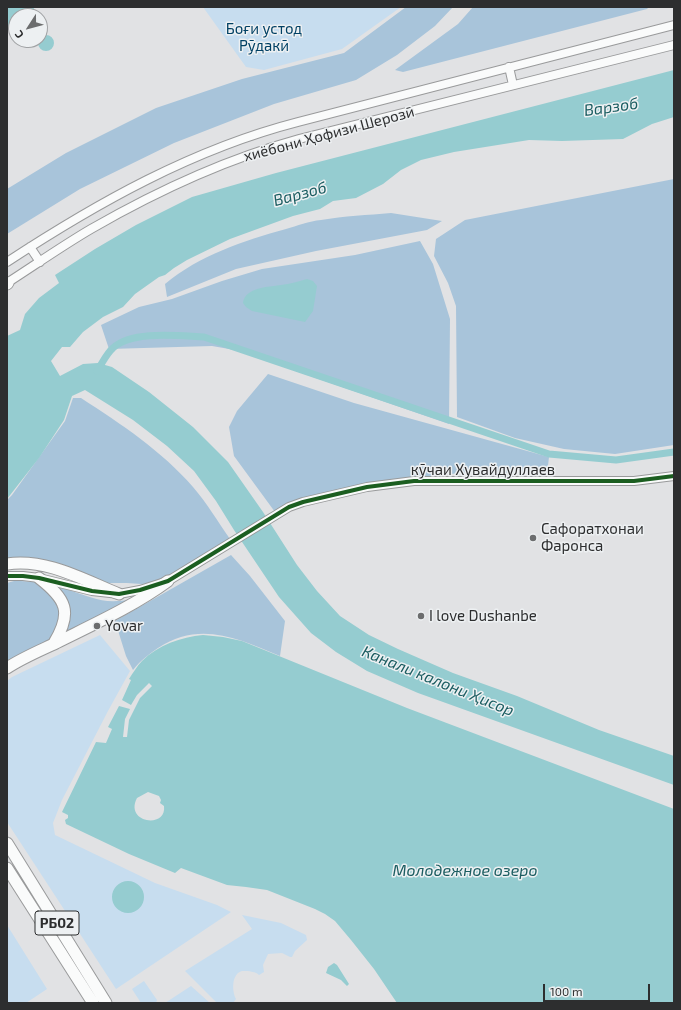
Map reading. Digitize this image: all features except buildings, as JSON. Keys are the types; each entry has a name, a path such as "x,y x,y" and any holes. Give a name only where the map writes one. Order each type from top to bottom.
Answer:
{"highway":[{"path":"7,564 32,563 74,575 119,594"},
{"path":"39,578 52,588 59,596 64,608 65,617 62,630 54,644"},
{"path":"7,668 27,656 131,605 168,581"},
{"name":"РБ02","path":"7,844 106,1003"},
{"name":"РБ02","path":"7,868 93,1003"}],"main road":[{"name":"хиёбони Ҳофизи Шерозӣ","path":"7,262 107,200 181,164 236,141 281,126 674,25"},
{"name":"хиёбони Ҳофизи Шерозӣ","path":"7,283 87,232 124,211 175,186 234,160 299,139 674,45"},
{"path":"509,67 513,85"},
{"path":"30,247 40,262"},
{"name":"кӯчаи Хувайдуллаев","path":"7,576 39,578 92,591 119,594 140,590 168,581 289,507 303,502 367,487 414,481 634,481 674,476"}],"green space":[{"name":"Боғи устод Рӯдакӣ","path":"203,7 401,7 342,49 264,70 246,67"},
{"path":"100,635 130,671 62,800 53,823 55,835 155,883 217,905 231,912 116,989 7,822 7,681 12,677"},
{"path":"242,915 281,923 306,935 307,940 295,951 292,957 282,953 268,954 263,965 264,972 259,975 248,971 238,973 233,984 236,999 233,1003 217,1003 185,971 252,929"},
{"path":"7,925 47,989 26,1003 7,1003"},
{"path":"144,981 157,1000 156,1003 141,1003 132,989"},
{"path":"191,986 210,1003 165,1003"}],"shaded area":[{"path":"406,7 453,7 435,26 397,55 356,80 274,104 174,143 80,189 7,234 7,189 66,153 156,108 242,79 344,53"},
{"path":"473,7 649,7 647,9 403,72 395,70 458,24"},
{"path":"674,179 674,445 615,454 564,449 515,438 457,417 456,306 448,283 434,256 436,239 465,220"},
{"path":"391,213 442,221 427,230 316,251 236,269 167,297 165,284 178,274 207,257 238,244 312,221"},
{"path":"420,241 433,264 450,319 449,424 235,350 212,346 109,349 101,325 139,307 172,299 222,281 262,269 355,255"},
{"path":"268,374 354,403 549,457 547,474 472,472 407,478 275,512 234,456 229,427 237,411"},
{"path":"73,398 81,398 111,418 168,462 198,493 230,539 186,567 157,583 106,583 7,563 7,500 65,421"},
{"path":"231,555 250,576 285,621 280,656 250,644 219,635 189,635 158,648 139,663 133,670 126,656 115,621"},
{"path":"14,581 47,584 99,600 123,601 133,599 7,666 7,583"}],"water":[{"path":"7,7 35,7 8,8 7,27"},
{"path":"48,36 53,40 53,46 49,50 46,51 41,48 48,48"},
{"path":"674,70 674,117 652,124 623,139 562,141 529,140 454,152 421,160 401,170 383,184 356,198 333,201 320,209 293,216 230,239 187,260 135,294 123,307 103,317 83,332 70,347 62,347 51,361 60,376 83,364 98,363 112,367 149,392 193,427 228,462 263,512 297,565 317,591 340,616 369,635 453,673 517,696 599,730 674,756 674,785 418,693 367,671 336,652 311,633 279,597 216,501 194,471 167,446 133,420 85,390 72,396 64,420 39,458 7,499 7,336 20,330 25,314 39,298 59,283 55,275 95,249 136,225 192,197 276,173"},
{"path":"307,279 313,281 317,286 313,311 305,322 252,311 243,303 248,294 258,289"},
{"name":"Молодежное озеро","path":"203,635 242,641 407,708 674,809 674,1003 397,1003 374,969 351,940 335,921 325,914 267,890 227,885 181,868 175,873 129,854 66,824 65,820 68,818 68,815 62,812 96,742 106,743 112,729 108,727 119,706 130,709 125,719 123,737 127,737 129,720 140,698 152,686 149,683 137,695 131,705 122,700 131,680 129,679 140,663 148,655 163,646 178,640","holes":["148,792 159,796 161,800 160,803 164,806 163,813 159,818 147,820 141,818 136,813 135,806 137,798"]},
{"path":"125,881 131,881 141,888 144,897 143,903 137,910 131,913 125,913 115,906 112,900 112,894 119,884"},
{"path":"334,963 337,965 349,984 347,986 341,980 326,973 328,967"}],"waterway":[{"path":"97,371 111,350 122,342 144,336 157,335 204,337 549,454 616,460 674,452"}],"cycle path":[{"path":"7,576 39,578 92,591 119,594 140,590 168,581 289,507 303,502 367,487 414,481 634,481 674,476"}],"place":[{"name":"Сафоратхонаи Фаронса","path":"533,538"},
{"name":"I love Dushanbe","path":"421,616"},
{"name":"Yovar","path":"97,626"}],"water label":[{"name":"Варзоб","path":"611,107"},
{"name":"Варзоб","path":"300,194"},
{"name":"Канали калони Ҳисор","path":"438,681"}]}
